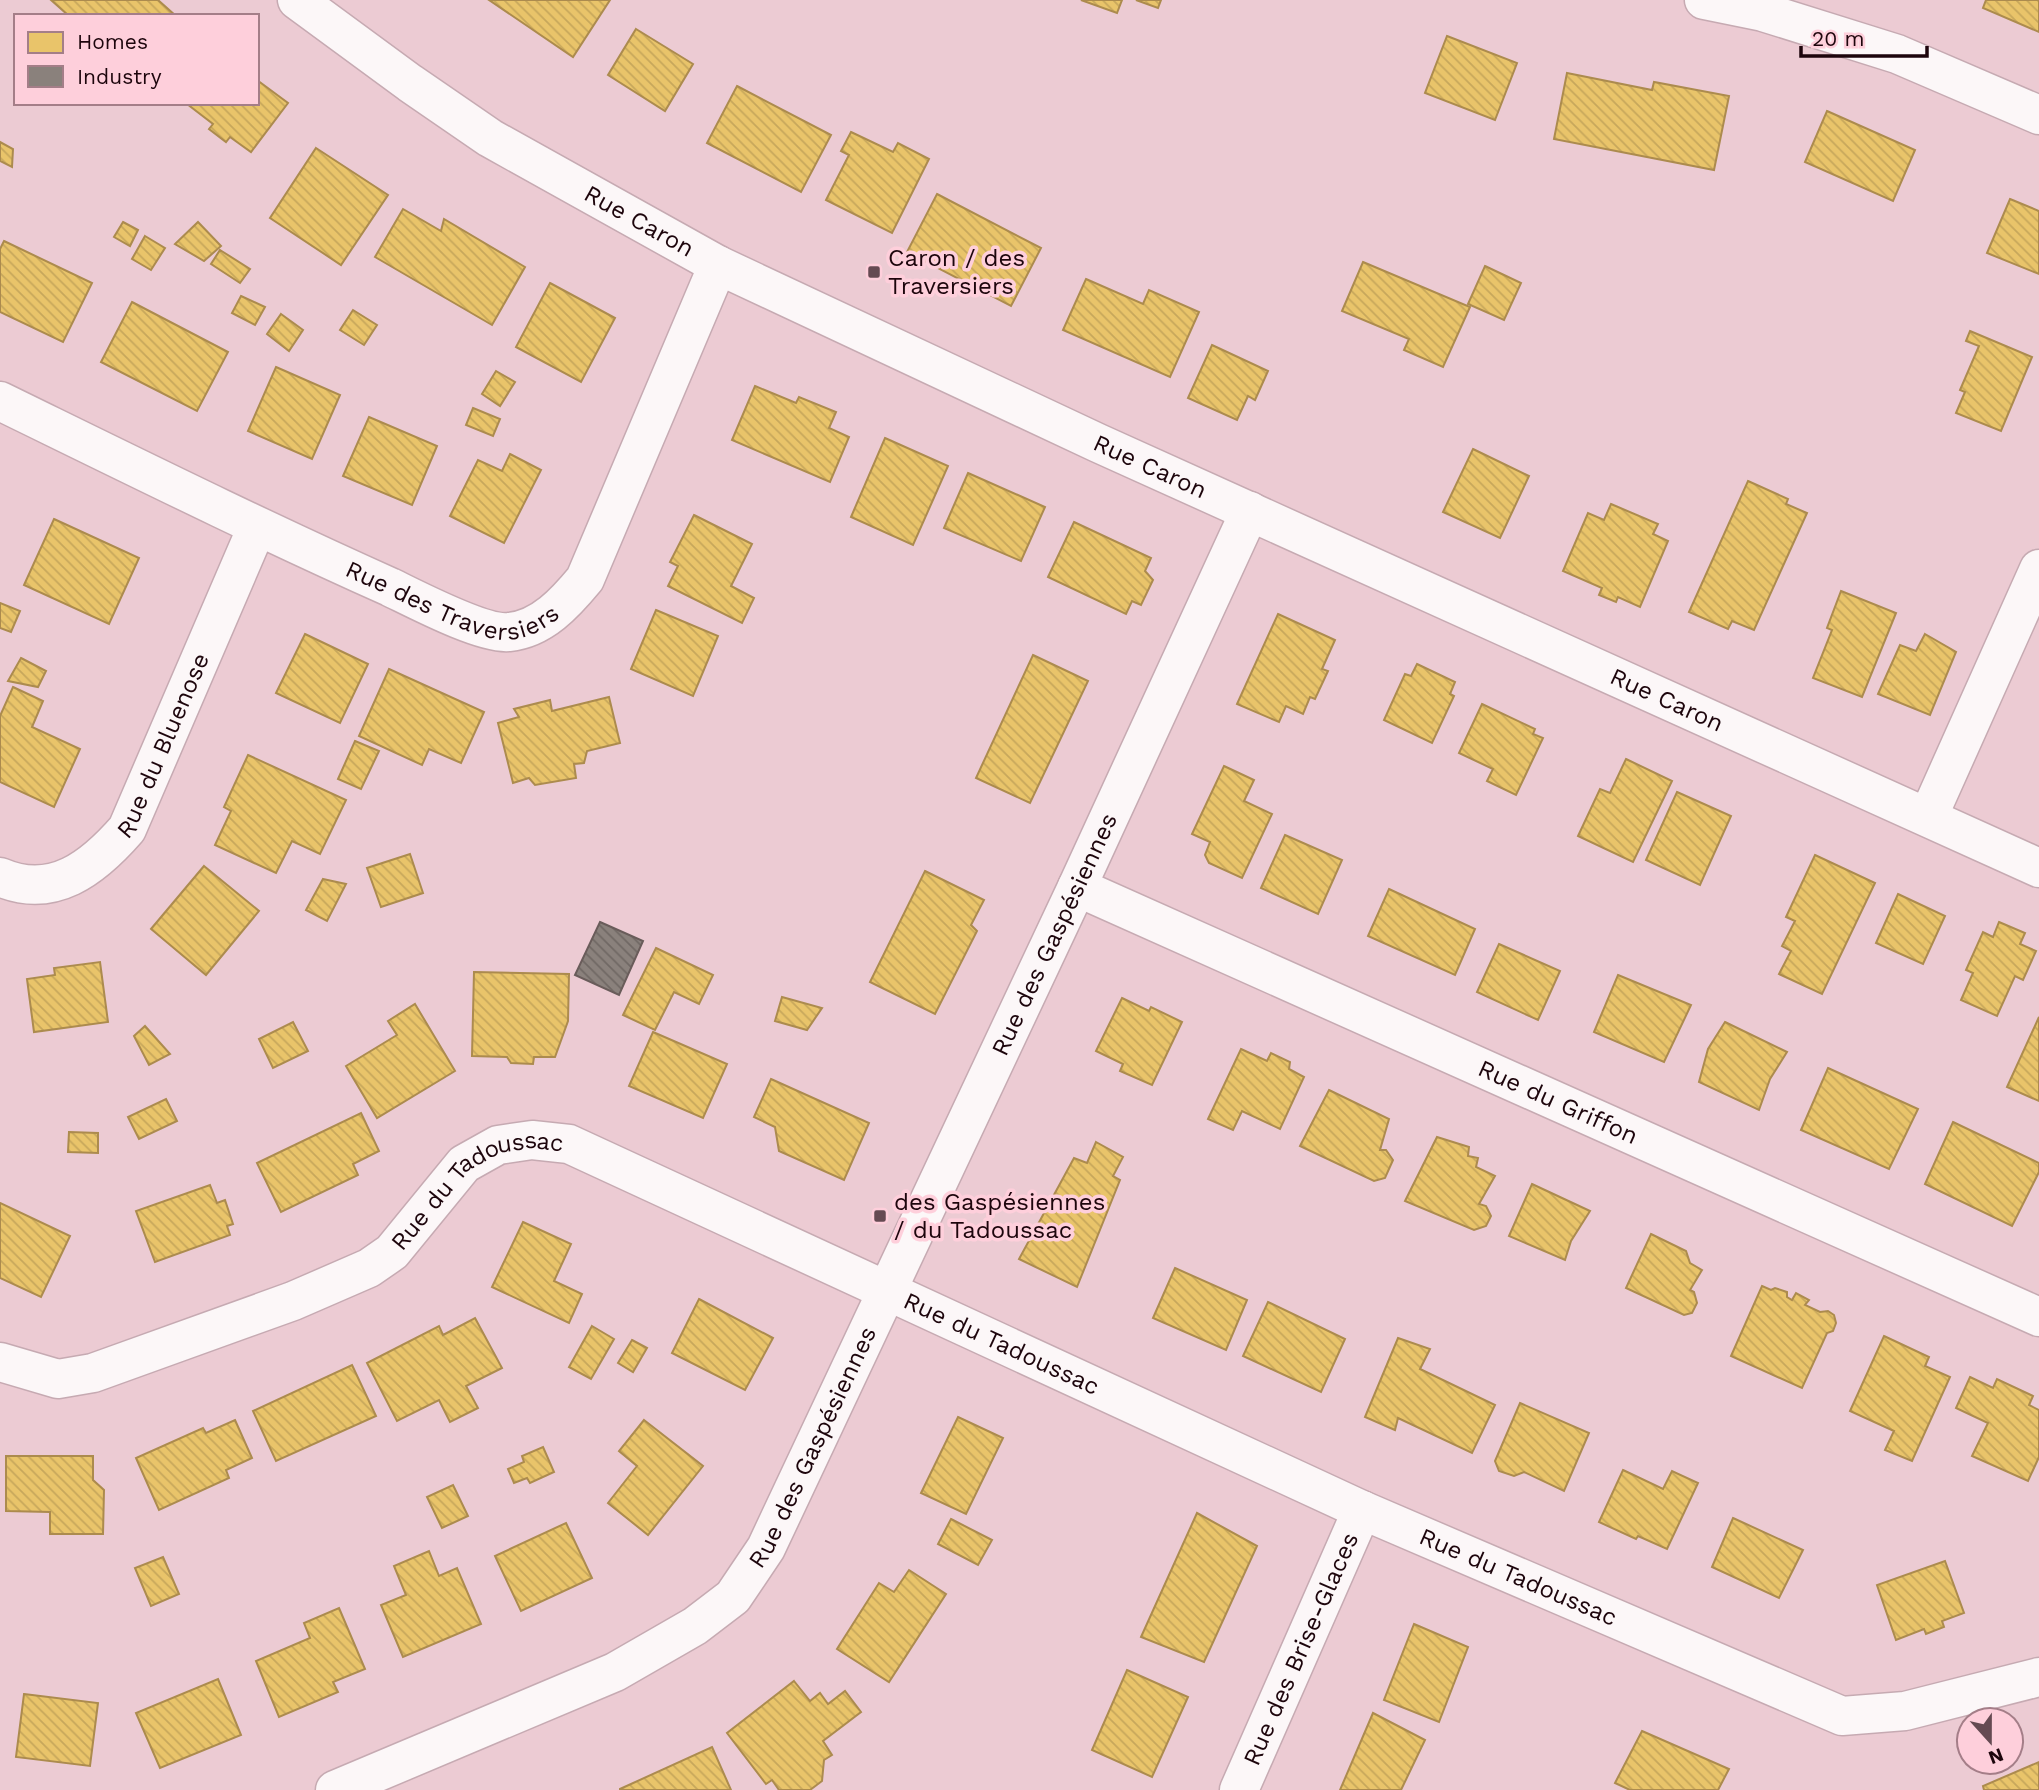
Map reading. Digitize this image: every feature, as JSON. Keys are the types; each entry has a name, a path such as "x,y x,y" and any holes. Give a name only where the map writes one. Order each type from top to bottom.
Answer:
{"street":[{"name":"Rue Caron","path":"297,0 490,138 718,265 1250,511 2039,868"},
{"path":"1704,0 1763,12 1897,54 2039,115"},
{"name":"Rue des Traversiers","path":"0,401 257,527 469,623 508,632 536,623 564,606 585,579 718,265"},
{"name":"Rue des Gaspésiennes","path":"335,1790 615,1672 695,1626 733,1597 766,1548 1077,887 1250,511"},
{"name":"Rue du Bluenose","path":"0,877 16,884 56,882 87,869 106,853 127,829 257,527"},
{"path":"1928,817 2039,569"},
{"name":"Rue du Griffon","path":"1077,887 2039,1317"},
{"name":"Rue du Tadoussac","path":"0,1363 58,1379 93,1373 293,1300 369,1268 392,1252 412,1232 464,1164 498,1145 531,1140 569,1144 1362,1510 1842,1716 1905,1711 2039,1678"},
{"name":"Rue des Brise-Glaces","path":"1239,1790 1362,1510"}],"building: Homes":[{"path":"51,0 158,0 174,14 67,14"},
{"path":"489,0 610,0 573,57"},
{"path":"1081,0 1122,0 1117,13"},
{"path":"1136,0 1161,0 1158,8"},
{"path":"1986,0 2039,0 2039,32 1983,8"},
{"path":"636,29 693,64 665,111 608,75"},
{"path":"1447,36 1517,63 1495,120 1425,93"},
{"path":"1567,73 1652,90 1654,82 1729,96 1714,170 1554,139"},
{"path":"259,81 288,103 251,152 230,137 226,142 209,129 213,124 188,105 259,105"},
{"path":"737,86 831,135 801,192 707,143"},
{"path":"1827,111 1915,150 1893,201 1805,162"},
{"path":"851,132 893,152 898,143 929,159 892,233 826,200 849,155 841,151"},
{"path":"0,142 13,149 12,167 0,161"},
{"path":"316,148 388,195 341,265 270,218"},
{"path":"937,194 1041,248 1011,306 907,252"},
{"path":"2010,199 2039,211 2039,274 1987,253"},
{"path":"403,209 441,231 444,219 525,267 492,325 375,257"},
{"path":"123,222 138,230 130,246 114,237"},
{"path":"198,222 221,246 204,261 175,244"},
{"path":"145,236 165,248 151,270 132,259"},
{"path":"4,241 92,283 63,342 0,312 0,249"},
{"path":"220,250 250,269 240,283 211,264"},
{"path":"1363,262 1470,307 1443,367 1404,350 1409,339 1342,311"},
{"path":"1485,266 1521,283 1504,320 1468,304"},
{"path":"1086,279 1143,304 1149,290 1199,312 1170,377 1063,330"},
{"path":"550,283 615,318 581,382 516,347"},
{"path":"241,296 265,307 255,325 232,313"},
{"path":"132,302 228,352 197,411 101,362"},
{"path":"353,310 377,325 364,345 340,330"},
{"path":"281,314 303,330 289,351 267,334"},
{"path":"1970,331 2032,357 2001,431 1956,413 1965,392 1960,390 1979,346 1966,341"},
{"path":"1212,345 1268,371 1255,400 1248,396 1237,420 1188,398"},
{"path":"276,367 340,395 312,459 248,431"},
{"path":"496,371 515,382 500,406 482,394"},
{"path":"755,386 796,403 799,397 836,412 829,428 849,437 830,482 732,440"},
{"path":"473,408 500,419 493,436 466,425"},
{"path":"369,417 437,446 412,505 343,476"},
{"path":"885,438 948,466 913,545 851,517"},
{"path":"1473,449 1529,476 1500,538 1443,512"},
{"path":"510,454 541,470 504,543 450,516 478,460 502,471"},
{"path":"968,473 1045,507 1021,561 944,528"},
{"path":"1748,481 1788,499 1786,504 1807,513 1754,630 1732,621 1728,629 1689,612"},
{"path":"1611,504 1658,524 1653,534 1668,541 1640,607 1618,597 1616,602 1599,595 1602,588 1563,571 1588,513 1604,520"},
{"path":"694,515 752,544 731,586 754,598 742,623 668,586 678,566 670,562"},
{"path":"54,519 139,558 109,624 24,585"},
{"path":"1074,522 1151,558 1145,571 1153,580 1141,605 1132,601 1126,614 1048,577"},
{"path":"1841,591 1896,613 1862,697 1813,678 1832,630 1827,628"},
{"path":"0,603 20,611 11,632 0,628"},
{"path":"656,610 718,636 693,696 631,669"},
{"path":"1278,614 1335,640 1322,669 1328,671 1315,699 1310,697 1303,714 1286,706 1279,722 1237,704"},
{"path":"305,634 368,664 340,723 276,693"},
{"path":"1925,634 1956,652 1930,715 1878,694 1900,645 1916,651"},
{"path":"1033,655 1088,681 1030,803 976,778"},
{"path":"21,658 46,671 38,687 8,681"},
{"path":"1417,664 1455,682 1450,694 1454,696 1432,743 1384,720 1405,674 1411,676"},
{"path":"389,669 484,712 461,763 429,749 422,765 359,736"},
{"path":"13,687 43,701 32,727 80,749 54,807 0,782 0,716"},
{"path":"609,697 620,743 587,751 584,763 574,764 576,778 535,785 529,778 513,783 498,723 519,717 514,709 550,700 552,711"},
{"path":"1482,704 1535,729 1533,734 1543,738 1516,795 1487,781 1493,769 1459,753"},
{"path":"355,741 379,751 361,789 338,779"},
{"path":"248,755 346,800 320,854 292,841 276,873 215,845 231,811 224,807"},
{"path":"1626,759 1672,781 1633,862 1578,836 1600,789 1610,793"},
{"path":"1224,766 1254,780 1244,801 1272,814 1242,878 1209,863 1205,855 1210,842 1192,834"},
{"path":"1677,792 1731,816 1700,885 1646,860"},
{"path":"1285,835 1342,860 1318,914 1261,888"},
{"path":"410,854 423,893 381,907 367,868"},
{"path":"1815,855 1875,883 1822,994 1779,974 1791,951 1782,946 1795,921 1786,917"},
{"path":"204,866 259,911 206,975 151,929"},
{"path":"925,871 984,900 971,925 977,931 935,1014 870,982"},
{"path":"323,879 346,884 327,921 306,910"},
{"path":"1389,889 1475,929 1455,975 1368,936"},
{"path":"1898,894 1945,916 1923,964 1876,943"},
{"path":"1999,922 2025,933 2020,944 2036,951 2023,980 2015,976 1997,1016 1961,1000 1973,973 1966,970 1983,932 1993,937"},
{"path":"1499,944 1560,971 1538,1020 1477,992"},
{"path":"656,948 713,975 699,1004 674,992 655,1030 623,1015"},
{"path":"100,962 108,1022 34,1032 27,979 55,975 54,968"},
{"path":"474,972 569,974 568,1021 555,1057 534,1057 533,1064 511,1063 507,1057 472,1056"},
{"path":"1618,975 1691,1005 1664,1062 1594,1032"},
{"path":"782,997 822,1008 807,1030 775,1021"},
{"path":"1122,998 1149,1011 1151,1007 1182,1022 1152,1085 1120,1071 1123,1064 1096,1051"},
{"path":"415,1004 455,1071 377,1118 346,1066 397,1035 388,1021"},
{"path":"2039,1017 2039,1101 2007,1087"},
{"path":"293,1022 308,1051 273,1068 259,1039"},
{"path":"1725,1022 1787,1052 1770,1079 1759,1110 1699,1082 1708,1049"},
{"path":"145,1026 170,1054 149,1065 134,1036"},
{"path":"653,1032 727,1064 703,1118 629,1086"},
{"path":"1241,1049 1267,1061 1271,1053 1290,1062 1289,1069 1304,1077 1280,1129 1242,1111 1233,1130 1208,1119"},
{"path":"1828,1068 1918,1109 1889,1169 1801,1130"},
{"path":"771,1079 869,1123 844,1180 779,1151 775,1127 754,1117"},
{"path":"1329,1090 1389,1119 1380,1150 1386,1150 1393,1160 1385,1178 1374,1181 1300,1146"},
{"path":"166,1099 177,1121 139,1139 128,1117"},
{"path":"361,1113 379,1151 353,1164 358,1175 281,1212 257,1163"},
{"path":"1953,1122 2039,1163 2039,1172 2012,1226 1925,1184"},
{"path":"69,1132 98,1133 98,1153 68,1152"},
{"path":"1437,1137 1469,1147 1468,1156 1478,1158 1476,1167 1495,1176 1479,1204 1486,1206 1491,1216 1486,1226 1474,1230 1405,1201"},
{"path":"1096,1142 1123,1157 1113,1176 1120,1180 1077,1287 1019,1259 1074,1158 1087,1163"},
{"path":"1532,1184 1590,1211 1571,1241 1565,1260 1509,1236"},
{"path":"210,1185 217,1203 225,1200 233,1224 227,1226 230,1235 155,1262 136,1211"},
{"path":"0,1203 70,1236 41,1297 0,1278"},
{"path":"523,1222 571,1244 554,1281 582,1294 569,1323 492,1287"},
{"path":"1651,1234 1686,1251 1690,1263 1702,1270 1690,1290 1694,1292 1697,1303 1692,1313 1684,1315 1626,1288"},
{"path":"1175,1268 1247,1300 1226,1350 1153,1318"},
{"path":"1762,1286 1787,1292 1787,1297 1792,1300 1796,1293 1809,1300 1805,1305 1834,1315 1836,1323 1833,1331 1827,1333 1802,1388 1731,1356"},
{"path":"699,1299 773,1338 745,1390 672,1353"},
{"path":"1268,1302 1345,1339 1321,1392 1243,1356"},
{"path":"475,1318 502,1368 466,1386 478,1408 450,1422 439,1400 397,1421 367,1363 439,1326 443,1335"},
{"path":"592,1326 614,1339 591,1379 569,1367"},
{"path":"1884,1336 1929,1357 1925,1366 1950,1377 1912,1461 1885,1450 1894,1431 1850,1411"},
{"path":"1398,1338 1430,1349 1420,1369 1495,1405 1472,1453 1398,1418 1395,1430 1365,1417"},
{"path":"632,1340 647,1348 633,1372 618,1363"},
{"path":"352,1365 376,1416 276,1461 253,1411"},
{"path":"1970,1377 1993,1388 1997,1379 2033,1396 2029,1405 2039,1410 2039,1457 2028,1481 1972,1456 1988,1423 1956,1408"},
{"path":"1520,1403 1589,1433 1564,1491 1524,1472 1514,1476 1499,1471 1495,1461"},
{"path":"958,1417 1003,1438 966,1514 921,1493"},
{"path":"235,1420 252,1458 226,1470 229,1478 159,1510 136,1458 203,1428 206,1433"},
{"path":"644,1420 703,1466 648,1535 608,1503 637,1466 619,1451"},
{"path":"543,1447 554,1472 530,1483 527,1478 514,1483 508,1469 524,1462 522,1456"},
{"path":"6,1456 93,1456 93,1480 104,1490 103,1534 50,1534 50,1512 6,1511"},
{"path":"1623,1470 1663,1489 1672,1471 1698,1483 1667,1549 1638,1536 1636,1539 1599,1522"},
{"path":"453,1485 468,1516 442,1528 427,1497"},
{"path":"1197,1513 1257,1546 1204,1662 1141,1637"},
{"path":"1733,1518 1803,1550 1779,1598 1712,1567"},
{"path":"951,1519 992,1540 978,1565 938,1544"},
{"path":"566,1523 592,1578 521,1611 495,1556"},
{"path":"429,1551 439,1576 457,1568 481,1624 403,1657 381,1605 406,1595 394,1566"},
{"path":"163,1557 179,1594 151,1606 135,1568"},
{"path":"1945,1561 1964,1613 1942,1621 1944,1627 1926,1634 1924,1629 1896,1640 1877,1585"},
{"path":"909,1570 946,1594 889,1682 837,1649 879,1583 894,1592"},
{"path":"339,1608 365,1669 333,1682 338,1692 279,1717 256,1661 310,1638 304,1623"},
{"path":"1414,1624 1468,1647 1439,1722 1384,1700"},
{"path":"1127,1670 1188,1697 1152,1777 1092,1750"},
{"path":"218,1679 241,1735 160,1768 136,1713"},
{"path":"794,1681 810,1701 820,1693 828,1704 845,1691 861,1712 823,1741 832,1755 824,1760 822,1781 810,1790 779,1790 772,1780 766,1784 727,1733"},
{"path":"24,1694 98,1703 90,1766 16,1757"},
{"path":"1373,1713 1425,1740 1401,1790 1340,1790"},
{"path":"1642,1731 1729,1769 1718,1790 1630,1790 1615,1783"},
{"path":"712,1747 731,1790 620,1790 620,1789"},
{"path":"2039,1762 2039,1790 1984,1790 1983,1786 2006,1776 2025,1776 2025,1768"}],"building: Industry":[{"path":"600,922 643,941 619,995 575,975"}],"place":[{"name":"Caron / des Traversiers","path":"874,272"},
{"name":"des Gaspésiennes / du Tadoussac","path":"880,1216"}]}
